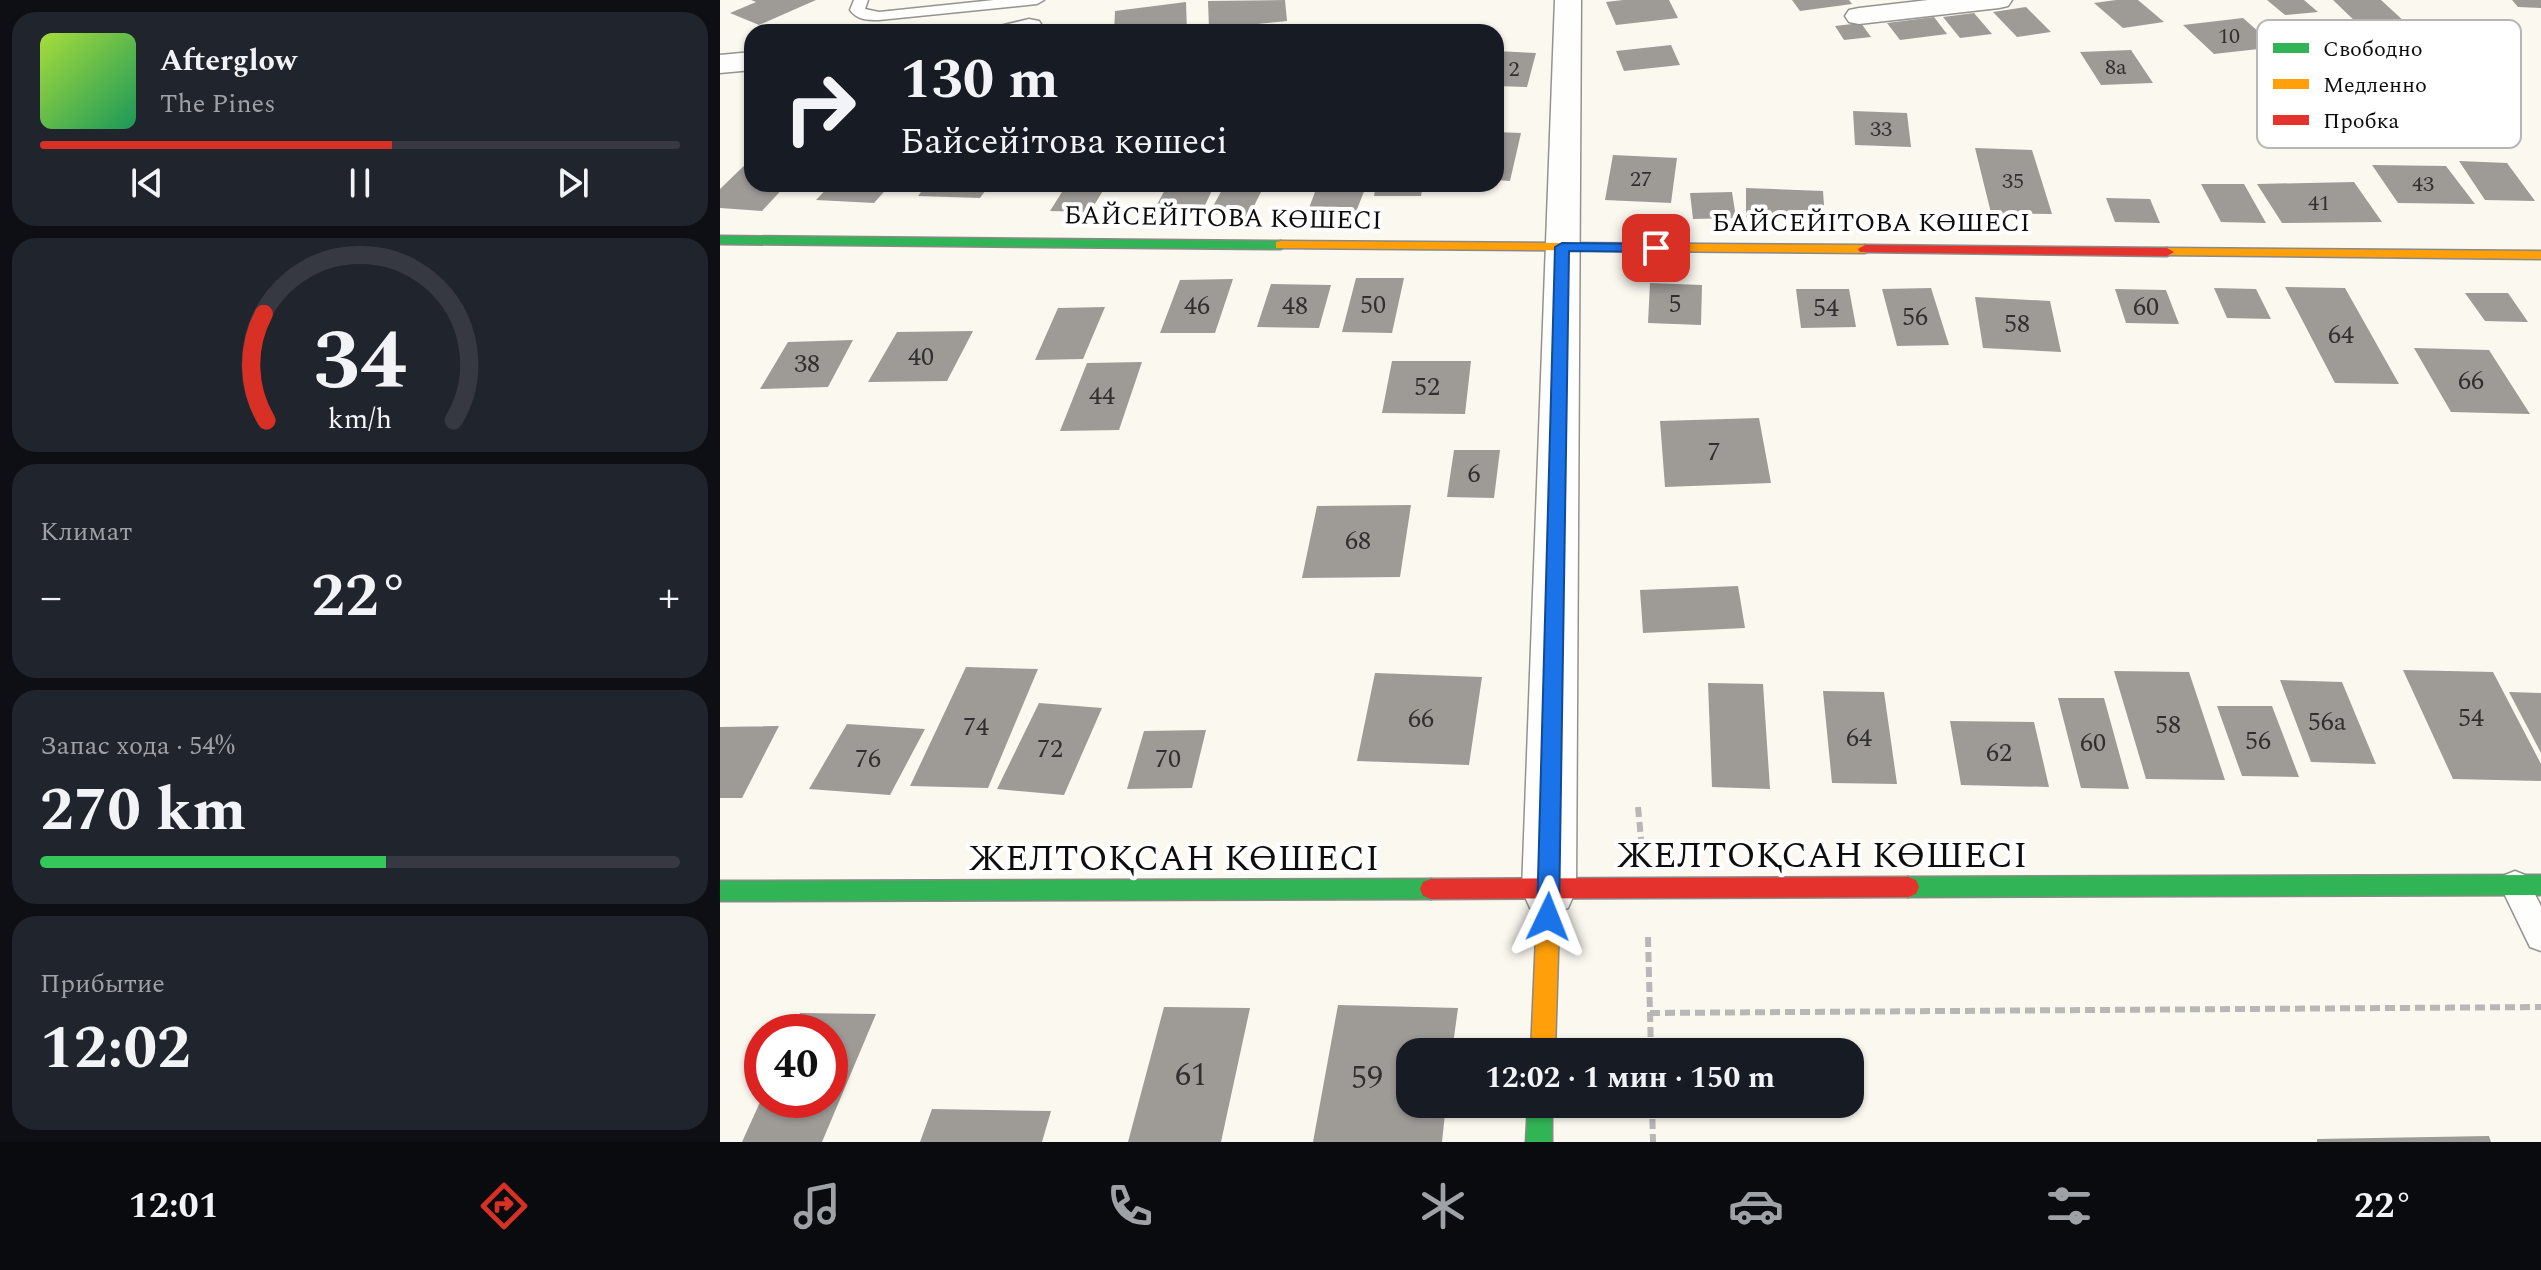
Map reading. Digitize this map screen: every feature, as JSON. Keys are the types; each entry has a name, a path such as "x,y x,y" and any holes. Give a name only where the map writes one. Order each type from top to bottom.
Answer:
{"street":[{"path":"1544,1038 1568,0"},
{"path":"1859,16 1999,0"},
{"path":"720,64 744,62"},
{"name":"БАЙСЕЙІТОВА КӨШЕСІ","path":"720,240 2541,255"},
{"name":"ЖЕЛТОҚСАН КӨШЕСІ","path":"720,891 2528,885"},
{"path":"1539,1142 1540,1118"}],"lane":[{"path":"861,0 857,10 865,15 1029,15"},
{"path":"2528,885 2541,937"}],"path":[{"path":"1650,1013 2541,1007"},
{"path":"1652,1118 1653,1142"}],"building":[{"path":"751,0 816,0 761,24 730,13 756,2"},
{"path":"1285,0 1287,21 1209,24 1208,1"},
{"path":"1669,0 1678,18 1616,25 1606,2"},
{"path":"1792,0 1849,0 1852,4 1800,11"},
{"path":"2138,0 2164,22 2123,28 2094,3"},
{"path":"2267,0 2304,0 2318,12 2285,15"},
{"path":"2333,0 2381,0 2403,20 2354,20"},
{"path":"2512,0 2541,0 2541,8 2518,7"},
{"path":"1186,2 1187,24 1114,24 1115,11"},
{"path":"2026,7 2051,32 2017,37 1993,12"},
{"path":"1974,13 1992,34 1960,38 1943,17"},
{"path":"1934,17 1947,34 1900,40 1887,23"},
{"path":"2243,18 2257,30 2257,49 2214,54 2183,25"},
{"path":"1861,23 1871,37 1844,40 1835,26"},
{"path":"1671,45 1680,65 1624,71 1616,51"},
{"path":"2131,50 2153,83 2101,85 2080,52"},
{"path":"1504,51 1536,53 1527,87 1504,86"},
{"path":"1853,111 1907,113 1911,147 1855,145"},
{"path":"1504,132 1521,133 1510,181 1504,181"},
{"path":"1975,148 2032,150 2052,214 1991,213"},
{"path":"1613,155 1677,158 1671,203 1605,200"},
{"path":"2459,161 2507,163 2535,201 2485,200"},
{"path":"2372,165 2446,166 2475,204 2398,203"},
{"path":"744,166 744,192 780,192 762,211 720,208 720,189"},
{"path":"2354,182 2382,222 2282,223 2257,184"},
{"path":"2201,184 2244,184 2266,223 2221,222"},
{"path":"1746,188 1823,191 1825,220 1746,217"},
{"path":"824,192 884,192 874,203 816,200"},
{"path":"921,192 984,192 980,198 918,196"},
{"path":"1062,192 1102,192 1090,212 1050,211"},
{"path":"1164,192 1211,192 1200,216 1152,214"},
{"path":"1221,192 1261,192 1249,216 1209,214"},
{"path":"1315,192 1364,192 1354,217 1306,216"},
{"path":"1375,192 1422,192 1421,196 1374,196"},
{"path":"1732,192 1736,218 1693,219 1690,193"},
{"path":"2106,198 2150,199 2160,223 2115,222"},
{"path":"1356,278 1404,278 1392,333 1342,332"},
{"path":"1233,279 1215,333 1160,333 1180,280"},
{"path":"1650,283 1702,285 1701,325 1648,323"},
{"path":"1271,284 1331,285 1319,328 1257,327"},
{"path":"2285,287 2345,288 2399,384 2335,383"},
{"path":"1931,288 1949,345 1897,346 1882,289"},
{"path":"2214,288 2256,289 2271,319 2227,318"},
{"path":"1796,289 1849,289 1856,327 1801,328"},
{"path":"2115,289 2166,290 2179,324 2126,323"},
{"path":"2465,293 2508,293 2528,322 2485,321"},
{"path":"1975,297 2050,301 2061,352 1983,348"},
{"path":"1105,307 1083,359 1035,360 1058,308"},
{"path":"973,331 947,381 868,382 897,332"},
{"path":"853,340 828,387 760,389 788,342"},
{"path":"2414,348 2489,350 2530,414 2451,412"},
{"path":"1392,361 1471,361 1465,414 1382,413"},
{"path":"1142,362 1119,430 1060,431 1087,363"},
{"path":"1759,418 1771,483 1665,487 1660,421"},
{"path":"1454,450 1500,450 1494,498 1447,497"},
{"path":"1411,505 1400,577 1302,578 1317,506"},
{"path":"1738,586 1745,628 1643,633 1640,590"},
{"path":"966,667 1038,669 988,788 910,786"},
{"path":"2403,670 2493,672 2541,764 2541,781 2453,779"},
{"path":"2114,671 2189,672 2225,780 2146,779"},
{"path":"1375,673 1482,677 1469,765 1357,761"},
{"path":"2280,680 2342,682 2376,764 2311,762"},
{"path":"1708,683 1763,684 1770,789 1712,787"},
{"path":"1823,691 1884,692 1897,784 1832,783"},
{"path":"2509,692 2541,693 2541,753"},
{"path":"2058,698 2104,698 2129,789 2081,788"},
{"path":"1039,703 1102,708 1064,795 997,789"},
{"path":"2217,706 2272,706 2299,777 2242,776"},
{"path":"1950,721 2034,722 2049,787 1961,785"},
{"path":"847,724 925,729 890,795 809,789"},
{"path":"779,726 742,798 720,798 720,727"},
{"path":"1206,730 1192,788 1127,789 1144,731"},
{"path":"1338,1005 1458,1008 1454,1038 1396,1038 1396,1118 1445,1118 1442,1142 1313,1142"},
{"path":"1164,1007 1250,1008 1221,1142 1128,1142"},
{"path":"800,1013 876,1014 848,1080 848,1014"},
{"path":"932,1109 1051,1111 1042,1142 920,1142"},
{"path":"753,1118 832,1118 822,1142 742,1142"},
{"path":"2489,1136 2491,1142 2317,1142 2317,1139"}],"traffic: fast":[{"path":"720,240 1281,245"},
{"path":"1908,887 2541,885"},
{"path":"720,891 1431,889"},
{"path":"1539,1142 1540,1118"}],"traffic: slow":[{"path":"1281,245 1865,249"},
{"path":"2167,252 2541,255"},
{"path":"1544,1038 1549,890"}],"traffic: jam":[{"path":"1865,249 2167,252"},
{"path":"1431,889 1908,887"}],"route":[{"path":"1548,917 1562,247 1656,248"}]}
